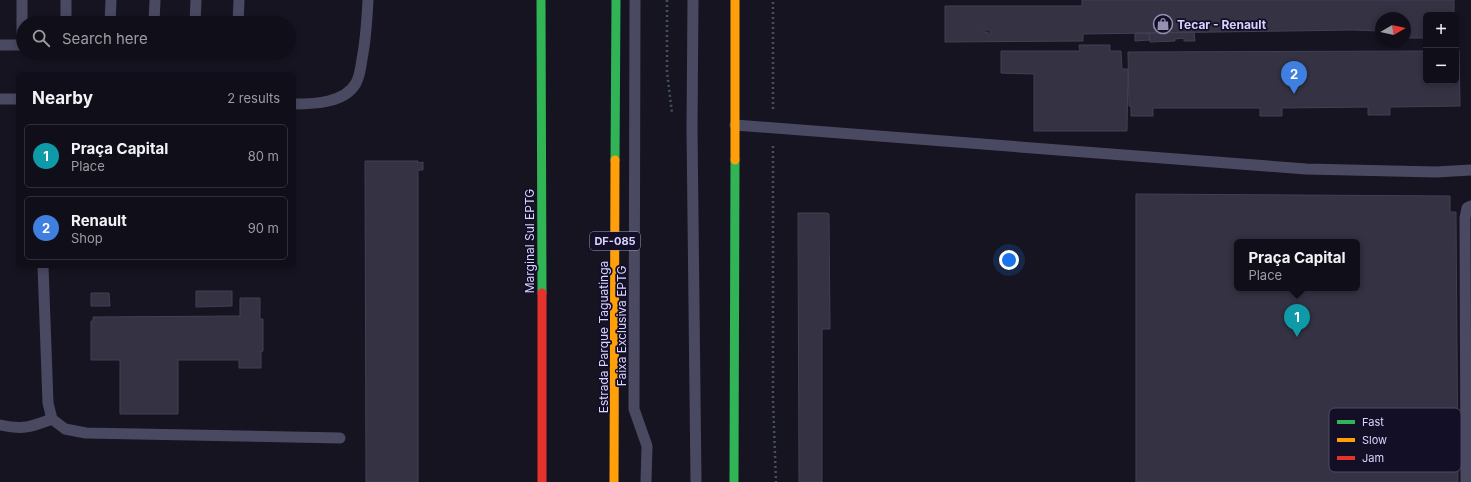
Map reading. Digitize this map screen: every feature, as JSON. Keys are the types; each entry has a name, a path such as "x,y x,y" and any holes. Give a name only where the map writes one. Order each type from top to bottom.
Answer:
{"main road":[{"name":"Marginal Sul EPTG","path":"541,0 542,482"},
{"name":"Estrada Parque Taguatinga","path":"614,482 616,0"},
{"path":"734,482 735,0"}],"lane":[{"path":"22,0 22,16"},
{"path":"66,0 66,16"},
{"path":"110,16 111,0"},
{"path":"154,16 155,0"},
{"path":"195,16 196,0"},
{"path":"238,16 239,0"},
{"path":"296,104 333,100 347,93 356,83 367,37 368,0"},
{"name":"Faixa Exclusiva EPTG","path":"635,0 634,408 646,446 646,482"},
{"path":"693,0 692,128 696,482"},
{"path":"0,45 16,45"},
{"path":"0,99 16,99"},
{"path":"735,125 1306,169 1436,172 1471,170"},
{"path":"1466,482 1465,218 1467,208 1471,206"},
{"path":"43,268 48,403 52,419 65,429 86,433 340,438"},
{"path":"0,425 15,428 31,426 52,419"}],"path":[{"path":"773,0 773,400 776,482"}],"building":[{"name":"Tecar - Renault","path":"1082,0 1454,0 1454,12 1423,12 1423,38 1411,38 1411,12 1375,12 1375,31 1083,34 1083,41 945,42 945,6 1082,6","holes":["984,30 990,30 990,35 988,35 988,32 984,32"]},
{"path":"1194,32 1195,41 1184,41 1184,38 1175,39 1175,41 1150,42 1149,33"},
{"path":"1135,33 1149,33 1150,40 1135,41"},
{"path":"1079,45 1110,45 1110,51 1121,51 1122,69 1128,69 1127,131 1034,131 1034,74 1001,73 1001,51 1080,51"},
{"path":"1459,50 1460,106 1390,107 1390,115 1368,115 1368,107 1282,108 1282,116 1260,116 1260,108 1153,108 1153,116 1131,116 1131,106 1129,106 1128,52 1423,51 1423,84 1459,84"},
{"path":"365,161 423,162 423,170 418,170 418,482 366,482"},
{"path":"1136,194 1450,196 1450,212 1456,212 1457,408 1329,408 1329,472 1458,472 1458,482 1136,482"},
{"path":"798,213 829,214 830,329 822,329 822,482 799,482"},
{"path":"196,291 232,291 232,306 196,307"},
{"path":"91,293 109,293 110,306 91,306"},
{"path":"240,298 260,298 260,319 263,319 263,351 261,352 261,368 239,368 239,360 178,360 178,414 120,414 120,360 91,360 91,321 93,321 93,317 240,316"}],"traffic: fast":[{"path":"541,0 542,293"},
{"path":"615,160 616,0"},
{"path":"734,482 735,160"}],"traffic: slow":[{"path":"735,0 735,160"},
{"path":"614,482 615,160"}],"traffic: jam":[{"path":"542,293 542,482"}],"place":[{"name":"Tecar - Renault","path":"1163,24"},
{"name":"Renault","path":"1294,94"},
{"name":"Praça Capital","path":"1297,337"}]}
